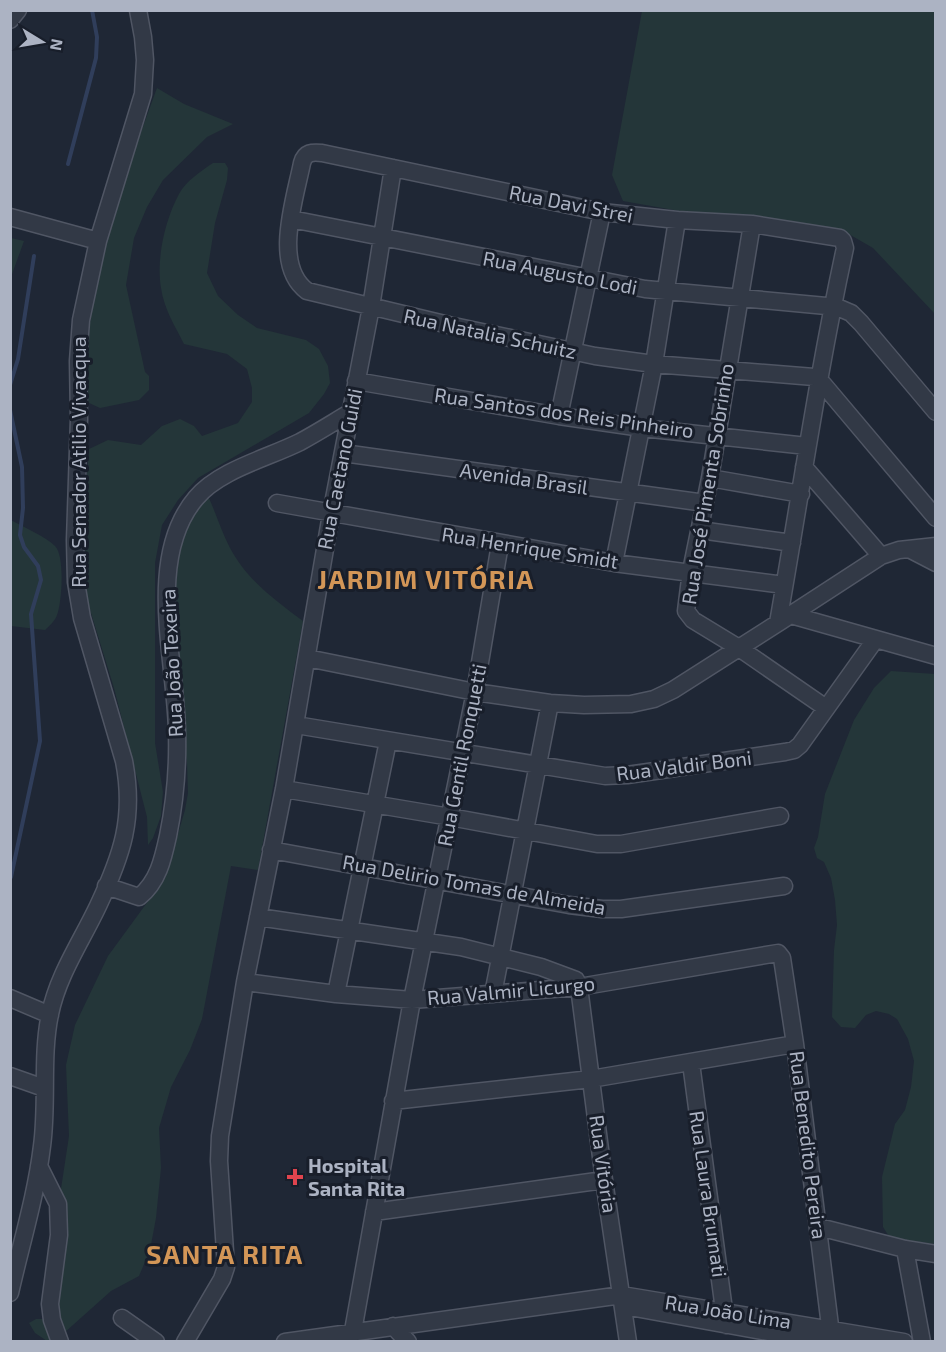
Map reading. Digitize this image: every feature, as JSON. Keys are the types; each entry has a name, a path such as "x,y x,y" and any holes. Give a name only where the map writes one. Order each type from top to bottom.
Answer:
{"street":[{"path":"10,20 18,10"},
{"name":"Rua Senador Atilio Vivacqua","path":"10,1293 14,1255 30,1213 44,1134 50,1015 67,964 98,906 129,819 129,785 82,618 75,558 81,320 98,241 143,94 144,37 138,10"},
{"name":"Rua Davi Strei","path":"305,156 309,153 322,153 602,212 677,220 752,224 840,238 845,248 832,306"},
{"name":"Rua Natalia Schuitz","path":"305,156 291,219 288,245 294,278 312,293 573,352 654,364 796,375 818,379"},
{"name":"Rua Caetano Guidi","path":"185,1341 222,1279 226,1267 227,1253 219,1147 245,982 296,725 331,514 371,307 393,168"},
{"path":"559,416 602,212"},
{"path":"10,217 98,241"},
{"name":"Rua Augusto Lodi","path":"291,219 588,279 666,292 832,306"},
{"path":"614,563 654,364 677,220"},
{"name":"Rua José Pimenta Sobrinho","path":"752,224 710,478 686,603 688,616 826,708"},
{"path":"784,619 784,585 832,306 851,313 861,323 936,412"},
{"path":"818,379 936,518"},
{"name":"Rua Santos dos Reis Pinheiro","path":"356,381 642,428 807,446"},
{"name":"Rua João Texeira","path":"106,886 139,897 157,875 165,849 176,788 177,731 167,615 168,577 177,532 188,508 202,491 215,482 301,442 351,412"},
{"name":"Avenida Brasil","path":"343,453 705,504"},
{"path":"804,467 882,556"},
{"path":"710,478 801,494"},
{"name":"Rua Henrique Smidt","path":"277,503 614,563 691,571 784,585"},
{"path":"699,530 792,543"},
{"name":"Rua Gentil Ronquetti","path":"352,1331 412,1000 475,692 500,544"},
{"path":"307,658 475,692 550,703 631,704 654,699 673,690 882,556 893,551 936,546"},
{"path":"909,549 936,563"},
{"path":"784,619 936,656"},
{"name":"Rua Valdir Boni","path":"296,725 538,766 615,776 785,752 794,750 800,745 875,640"},
{"path":"492,994 550,703"},
{"path":"336,994 388,741"},
{"path":"284,789 450,817 584,843 613,845 780,816"},
{"name":"Rua Delirio Tomas de Almeida","path":"271,850 585,908 621,909 784,886"},
{"path":"258,916 425,941 500,956 569,976 576,980 579,987"},
{"name":"Rua Valmir Licurgo","path":"245,982 336,994 412,1000 579,987 775,953"},
{"name":"Rua Benedito Pereira","path":"775,953 782,958 819,1227 824,1337"},
{"name":"Rua Vitória","path":"579,987 628,1341"},
{"path":"10,998 50,1015"},
{"path":"393,1101 591,1079 795,1044"},
{"name":"Rua Laura Brumati","path":"691,1063 725,1318"},
{"path":"10,1076 45,1088"},
{"path":"39,1166 58,1204 59,1235 50,1304 51,1320 60,1341"},
{"path":"374,1212 604,1180"},
{"path":"819,1227 905,1249 936,1254"},
{"path":"905,1249 922,1341"},
{"name":"Rua João Lima","path":"285,1341 393,1326 623,1301 824,1337 904,1341"},
{"path":"122,1318 156,1341"},
{"path":"393,1326 408,1341"}],"shaded area":[{"path":"642,11 935,11 935,314 873,248 847,233 821,227 685,212 623,201 612,175"},
{"path":"157,88 184,104 233,124 207,137 163,180 147,207 134,238 126,285 145,372 149,376 149,390 139,400 100,408 87,402 90,321 97,281 117,203"},
{"path":"213,163 225,163 228,168 215,223 207,273 218,296 238,315 257,328 306,340 319,349 328,366 330,383 309,413 198,478 178,500 162,525 155,563 155,743 163,792 161,816 148,845 147,817 114,688 87,600 81,545 89,449 108,440 141,445 162,426 180,419 194,426 202,436 238,423 252,402 252,388 247,369 227,354 184,344 162,296 161,252 174,204 186,185"},
{"path":"10,238 24,241 11,277"},
{"path":"208,496 227,542 245,570 262,589 303,621 258,870 231,866 202,1019 190,1050 171,1087 159,1128 161,1168 156,1218 150,1250 139,1276 111,1291 64,1333 47,1341 35,1333 29,1323 36,1319 43,1319 48,1314 46,1288 69,1136 66,1065 75,1025 108,956 165,878 185,810 188,793 187,763 174,651 175,567 189,522"},
{"path":"11,520 46,539 58,551 62,579 59,609 52,623 45,630 11,626"},
{"path":"891,671 935,674 935,1244 890,1238 883,1227 882,1177 895,1124 905,1110 914,1061 908,1039 897,1019 889,1014 876,1011 866,1015 855,1028 841,1027 832,1017 837,925 835,900 831,878 824,862 817,858 814,848 825,794 854,720 874,688"}],"waterway":[{"path":"68,164 96,58 97,37 92,10"},
{"path":"10,385 18,359 34,256"},
{"path":"10,410 22,467 23,508 20,535 24,547 38,566 41,580 31,614 40,741 11,877"}],"place":[{"name":"Hospital Santa Rita","path":"295,1177"}],"district":[{"name":"JARDIM VITÓRIA","path":"426,580"},
{"name":"SANTA RITA","path":"225,1255"}]}
